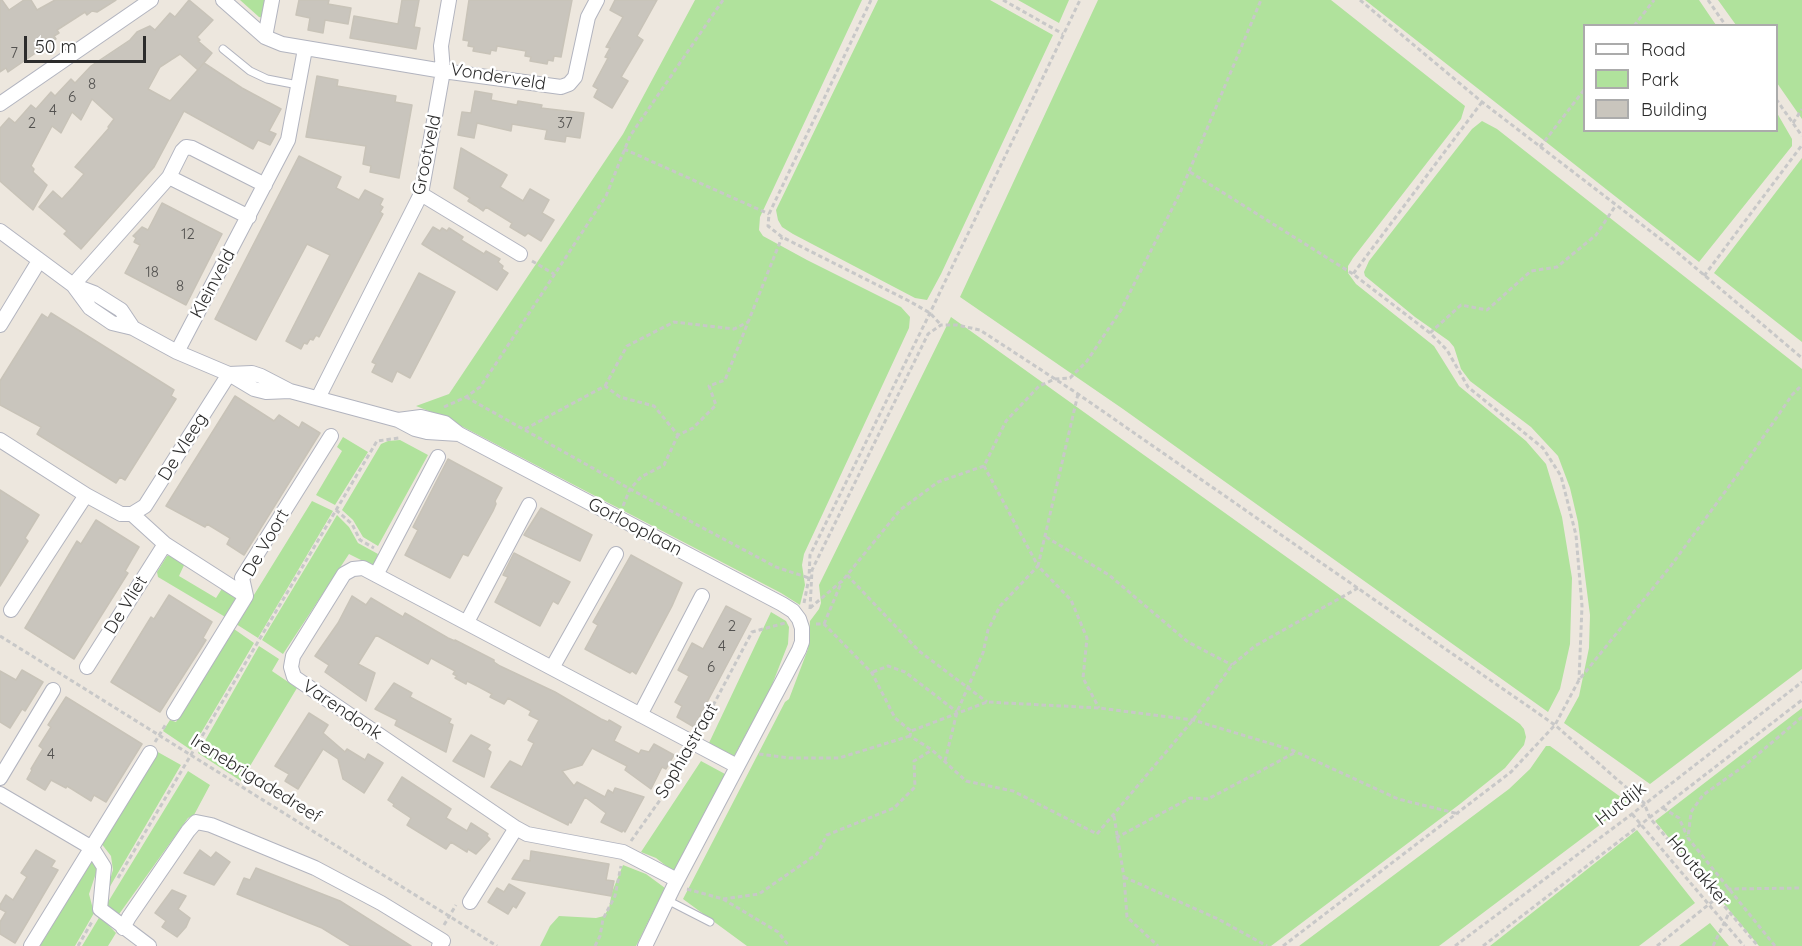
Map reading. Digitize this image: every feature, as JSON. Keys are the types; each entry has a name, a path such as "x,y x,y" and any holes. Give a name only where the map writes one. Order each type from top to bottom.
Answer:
{"street":[{"path":"0,104 151,0"},
{"path":"223,0 265,37 282,44 443,71"},
{"path":"265,37 272,0"},
{"name":"Vonderveld","path":"449,0 441,46 443,71 561,87 569,84 575,77 588,17 597,0"},
{"name":"Kleinveld","path":"177,352 288,140 305,49"},
{"name":"Grootveld","path":"318,398 421,194 443,71"},
{"path":"73,285 169,177 186,147 265,185"},
{"path":"169,177 249,217"},
{"path":"421,194 520,254"},
{"name":"Gorlooplaan","path":"0,231 73,285 121,310 133,328 177,352 229,374 242,384 266,392 290,391 318,398 398,420 415,429 427,432 459,434 782,604 793,611 800,624"},
{"path":"0,325 39,261"},
{"name":"De Vleeg","path":"132,514 145,506 229,374"},
{"name":"De Voort","path":"174,713 246,596 242,578 331,436"},
{"path":"0,440 86,495 121,514 132,514 165,544 246,596"},
{"path":"376,575 438,458"},
{"path":"11,610 86,495"},
{"path":"467,622 529,505"},
{"name":"De Vliet","path":"87,667 165,544"},
{"path":"552,668 616,554"},
{"name":"Varendonk","path":"675,883 623,852 527,834 516,828 294,677 291,667 293,656 344,574 353,569 363,568 737,766"},
{"path":"640,715 702,596"},
{"path":"645,946 675,883 799,650 802,642 800,624"},
{"path":"0,778 53,690"},
{"path":"31,946 150,753"},
{"path":"0,794 92,848 104,867 100,909 149,946"},
{"path":"123,928 196,822 211,825 315,868 381,903 438,942"},
{"path":"472,901 516,828"}],"lane":[{"path":"223,49 250,71 267,79 298,85"},
{"path":"667,899 710,922"}],"path":[{"path":"723,0 630,136 606,196 480,387 466,397 630,489 777,567 809,578"},
{"path":"871,0 769,214 768,226 782,237 909,301 930,314 941,325"},
{"path":"1003,0 1063,34"},
{"path":"800,624 807,594 810,555 930,314 1080,0"},
{"path":"1260,0 1190,172 1168,219 1116,319 1087,362 1070,378 1055,379 1039,386 1006,421 984,466 938,482 900,510 843,580 810,609 812,570 928,334 941,325 980,330 1055,379 1078,394 1555,725 1644,803"},
{"path":"1360,0 1482,102 1616,205 1802,358"},
{"path":"1636,24 1654,0"},
{"path":"1708,0 1725,24"},
{"path":"1540,147 1583,91"},
{"path":"1353,273 1482,102"},
{"path":"1778,102 1802,136"},
{"path":"1793,123 1802,109"},
{"path":"1704,276 1802,145"},
{"path":"624,149 769,214"},
{"path":"1190,172 1353,273 1430,333 1447,350 1468,387 1543,448 1561,476 1576,535 1582,606 1579,680"},
{"path":"1430,333 1461,305 1487,310 1531,272 1557,267 1596,236 1616,205"},
{"path":"622,508 630,489 641,477 664,465 678,435 693,428 716,405 709,386 725,380 782,237"},
{"path":"520,254 554,274"},
{"path":"525,429 605,386 627,346 674,322 734,329 748,322"},
{"path":"1283,946 1512,772 1555,725 1579,680 1670,567 1792,395 1802,385"},
{"path":"605,386 620,398 654,406 678,435"},
{"path":"945,762 957,712 983,653 988,630 1000,606 1038,566 1078,394"},
{"path":"118,878 377,441"},
{"path":"984,466 1038,566 1071,600 1088,638 1083,678 1099,708"},
{"path":"336,510 352,524 360,540 386,555"},
{"path":"1046,537 1108,575 1188,642 1232,665"},
{"path":"847,575 919,651 987,702"},
{"path":"843,580 824,624 872,672 896,718 911,731"},
{"path":"745,752 789,758 839,758 910,736 932,750 966,782 1013,791 1097,834 1193,720 1232,665 1255,646 1358,588"},
{"name":"Sophiastraat","path":"595,946 600,936 603,919 615,896 623,852 677,776 752,632 800,624 824,624"},
{"name":"Irenebrigadedreef","path":"0,636 496,946"},
{"path":"872,672 888,666 905,672 957,712"},
{"name":"Hutdijk","path":"1455,946 1632,814 1802,682"},
{"name":"Hutdijk","path":"1483,946 1802,700"},
{"path":"911,731 987,702 1099,708 1193,720 1296,752 1398,799 1459,814"},
{"path":"1688,838 1690,812 1703,795 1744,766 1802,717"},
{"path":"910,736 911,731"},
{"path":"723,899 759,894 817,854 827,835 894,808 915,787 914,761 932,750"},
{"path":"1116,838 1190,798 1208,799 1296,752"},
{"name":"Houtakker","path":"1644,803 1650,818 1758,946"},
{"path":"1663,808 1679,818 1688,838 1775,946"},
{"name":"Houtakker","path":"1632,814 1744,946"},
{"path":"1114,815 1124,877 1127,917 1158,946"},
{"path":"1124,877 1218,919 1267,946"},
{"path":"675,883 723,899 777,932 789,946"},
{"path":"1657,946 1728,889 1802,888"},
{"path":"438,942 463,894 472,901"},
{"path":"78,946 100,909"},
{"path":"1713,946 1719,938 1729,912"}],"green space":[{"path":"240,0 267,0 263,18 259,17"},
{"path":"695,0 862,0 760,217 759,230 763,236 807,260 901,307 910,317 909,328 804,554 802,565 805,585 800,605 444,417 416,406 449,394 623,134"},
{"path":"878,0 990,0 1053,35 927,300 915,298 793,234 782,227 776,210"},
{"path":"1018,0 1069,0 1059,23"},
{"path":"1098,0 1331,0 1465,106 1461,119 1353,258 1348,266 1348,273 1356,284 1434,346 1459,386 1526,441 1546,464 1562,517 1572,578 1570,644 1560,689 1548,712 1123,409 960,297"},
{"path":"1365,0 1699,0 1715,24 1583,24 1583,132 1778,132 1778,115 1792,139 1792,146 1699,262"},
{"path":"1718,0 1802,0 1802,119 1778,84 1778,24 1735,24"},
{"path":"1482,121 1497,129 1802,369 1802,669 1650,784 1564,723 1579,696 1589,648 1590,615 1578,522 1570,488 1558,456 1531,427 1470,381 1461,369 1454,347 1449,341 1415,317 1365,276 1364,272 1369,261 1472,129"},
{"path":"1802,158 1802,342 1714,273"},
{"path":"951,317 1520,724 1526,737 1524,745 1505,768 1460,804 1271,946 747,946 683,899 785,702 789,699 808,649 810,621 821,603 819,585"},
{"path":"343,437 368,452 335,505 316,495 342,451 337,447"},
{"path":"400,440 428,455 378,546 363,537 353,520 342,510 381,444"},
{"path":"312,501 333,511 258,638 236,624"},
{"path":"337,515 349,527 358,543 378,554 373,566 349,554 283,654 262,640"},
{"path":"171,555 185,563 179,576 216,598 223,587 238,596 238,601 227,618 158,577 157,572 167,556"},
{"path":"771,612 786,621 789,627 788,644 770,690 733,758 708,745"},
{"path":"234,629 254,643 191,750 163,731 170,720 176,722"},
{"path":"259,646 279,659 272,671 297,688 241,781 198,753"},
{"path":"1802,708 1802,946 1759,946 1655,821"},
{"path":"1546,746 1550,746 1629,803 1439,946 1299,946 1509,789 1530,769"},
{"path":"156,751 181,765 105,895 113,870 111,856 101,843"},
{"path":"701,761 725,774 674,872 656,858 641,852"},
{"path":"188,771 210,785 194,815 188,818 117,917 107,907 108,902"},
{"path":"1637,830 1695,903 1639,946 1490,946"},
{"path":"93,857 98,867 89,894 94,913 75,946 40,946"},
{"path":"623,865 646,874 665,888 636,946 540,946 550,926 559,916 596,918 604,916 609,908 612,892"},
{"path":"100,916 116,933 108,946 82,946"},
{"path":"1710,923 1729,946 1679,946"}],"building":[{"path":"0,0 9,10 24,0 31,0 37,10 55,0 116,0 97,12 92,11 87,15 85,12 57,30 59,33 54,36 56,39 8,72 6,68 0,72"},
{"path":"189,0 213,20 197,37 200,40 198,41 212,53 201,66 204,63 242,88 281,109 269,131 276,134 270,145 258,140 253,149 184,111 154,167 81,249 64,234 67,231 39,207 53,191 62,199 73,187 84,174 75,167 114,119 92,99 81,120 72,112 61,133 52,126 31,166 34,169 33,172 47,185 33,210 0,181 0,128 9,118 15,123 31,105 36,109 51,92 55,96 71,79 75,83 91,66 130,40 137,32 150,26 155,30 170,13 175,17","holes":["180,54 198,70 170,101 148,89 160,67"]},
{"path":"299,0 329,0 328,4 351,8 348,24 325,20 323,33 308,30 310,18 296,15"},
{"path":"402,0 419,0 414,27 420,28 416,49 350,38 354,16 398,24"},
{"path":"469,0 572,0 561,57 554,56 553,61 548,60 547,64 530,61 531,57 525,56 526,51 497,46 496,51 491,50 490,54 473,51 474,47 468,46 469,41 463,40"},
{"path":"615,0 657,0 637,36 643,40 621,77 628,81 612,108 594,97 598,89 593,86 608,58 605,57 610,48 606,47 623,17 610,10"},
{"path":"317,76 338,80 337,86 396,96 395,102 412,105 399,178 370,172 371,166 363,164 366,146 306,137"},
{"path":"475,91 492,94 491,100 517,105 518,101 542,105 541,108 584,113 580,138 566,136 565,142 545,139 547,130 512,124 511,131 477,123 474,138 458,135 462,112 471,113"},
{"path":"461,148 507,175 500,187 523,201 530,189 549,200 542,213 554,220 541,241 528,233 525,236 510,227 512,223 486,207 483,211 468,201 470,198 454,188"},
{"path":"299,156 341,177 336,188 359,200 365,190 383,199 380,212 383,214 319,337 316,335 307,344 304,343 301,349 286,341 330,255 307,244 256,340 215,319"},
{"path":"162,203 222,234 186,305 125,273 140,245 134,242 136,238 133,236 142,227 148,230"},
{"path":"433,227 440,231 442,228 447,231 449,228 463,237 461,240 484,254 486,251 500,259 498,262 503,266 502,269 508,273 497,290 422,244"},
{"path":"419,273 455,292 410,378 397,371 392,382 372,372 376,364 372,362"},
{"path":"51,313 174,390 171,396 176,399 125,480 120,477 116,483 37,434 41,427 0,405 0,381 42,314 48,318"},
{"path":"235,396 274,421 279,415 299,428 302,422 320,433 244,555 227,544 230,538 207,524 205,527 166,506"},
{"path":"448,459 502,488 493,511 468,556 463,554 450,578 405,555 418,530 413,527"},
{"path":"0,490 39,515 25,538 28,541 0,586"},
{"path":"541,508 592,535 580,561 524,535"},
{"path":"96,520 139,547 125,571 128,573 74,659 25,628 77,541 81,544"},
{"path":"514,553 570,582 558,604 553,601 540,626 495,602 508,577 503,575"},
{"path":"631,555 682,583 636,674 585,649 598,625 593,622"},
{"path":"169,595 212,622 203,638 206,640 160,712 111,682 151,617 154,619"},
{"path":"352,596 366,605 371,598 403,617 405,613 448,638 494,660 500,666 555,692 601,719 608,722 609,720 621,727 614,741 639,754 641,750 649,752 654,744 674,755 666,769 662,767 651,789 625,770 627,766 592,748 582,765 562,771 574,786 577,782 605,797 608,790 613,793 615,788 644,797 625,832 601,822 606,813 585,797 568,825 491,787 510,761 522,767 534,743 528,740 539,720 529,715 531,711 508,698 504,704 490,697 492,694 479,687 455,678 457,676 453,674 455,671 431,658 428,664 376,635 358,664 375,673 366,701 325,672 329,665 315,656 338,623"},
{"path":"726,606 751,619 694,727 677,717 682,706 675,702 689,676 678,670 692,643 703,649"},
{"path":"22,670 43,682 25,711 22,709 10,728 0,722 0,671 16,680"},
{"path":"394,683 412,693 410,697 451,719 449,723 453,725 446,752 395,725 397,720 375,709"},
{"path":"66,697 142,744 106,802 94,795 91,801 67,786 66,788 51,780 45,790 27,779 43,749 39,746 51,727 48,725"},
{"path":"309,713 328,725 323,733 345,752 347,749 365,760 368,754 383,763 364,793 343,779 338,759 323,749 298,789 285,781 289,774 275,766"},
{"path":"471,735 490,745 487,749 491,752 484,777 453,761"},
{"path":"402,777 451,809 446,818 467,831 471,823 488,834 490,839 476,854 468,849 467,852 451,842 446,849 407,825 411,818 388,800"},
{"path":"36,850 55,861 51,867 58,870 15,943 0,934 0,922 6,912 0,909 0,905 6,895 13,900 27,877 21,873"},
{"path":"200,850 211,858 216,852 230,862 214,885 184,873"},
{"path":"531,851 609,864 606,880 614,881 611,896 512,879 524,860 530,861"},
{"path":"256,868 340,901 411,946 351,946 322,928 237,894 244,878 250,880"},
{"path":"509,884 525,893 516,908 513,906 508,914 488,902 497,888 504,892"},
{"path":"172,890 186,896 178,909 190,918 177,937 162,927 166,921 155,913"}]}
